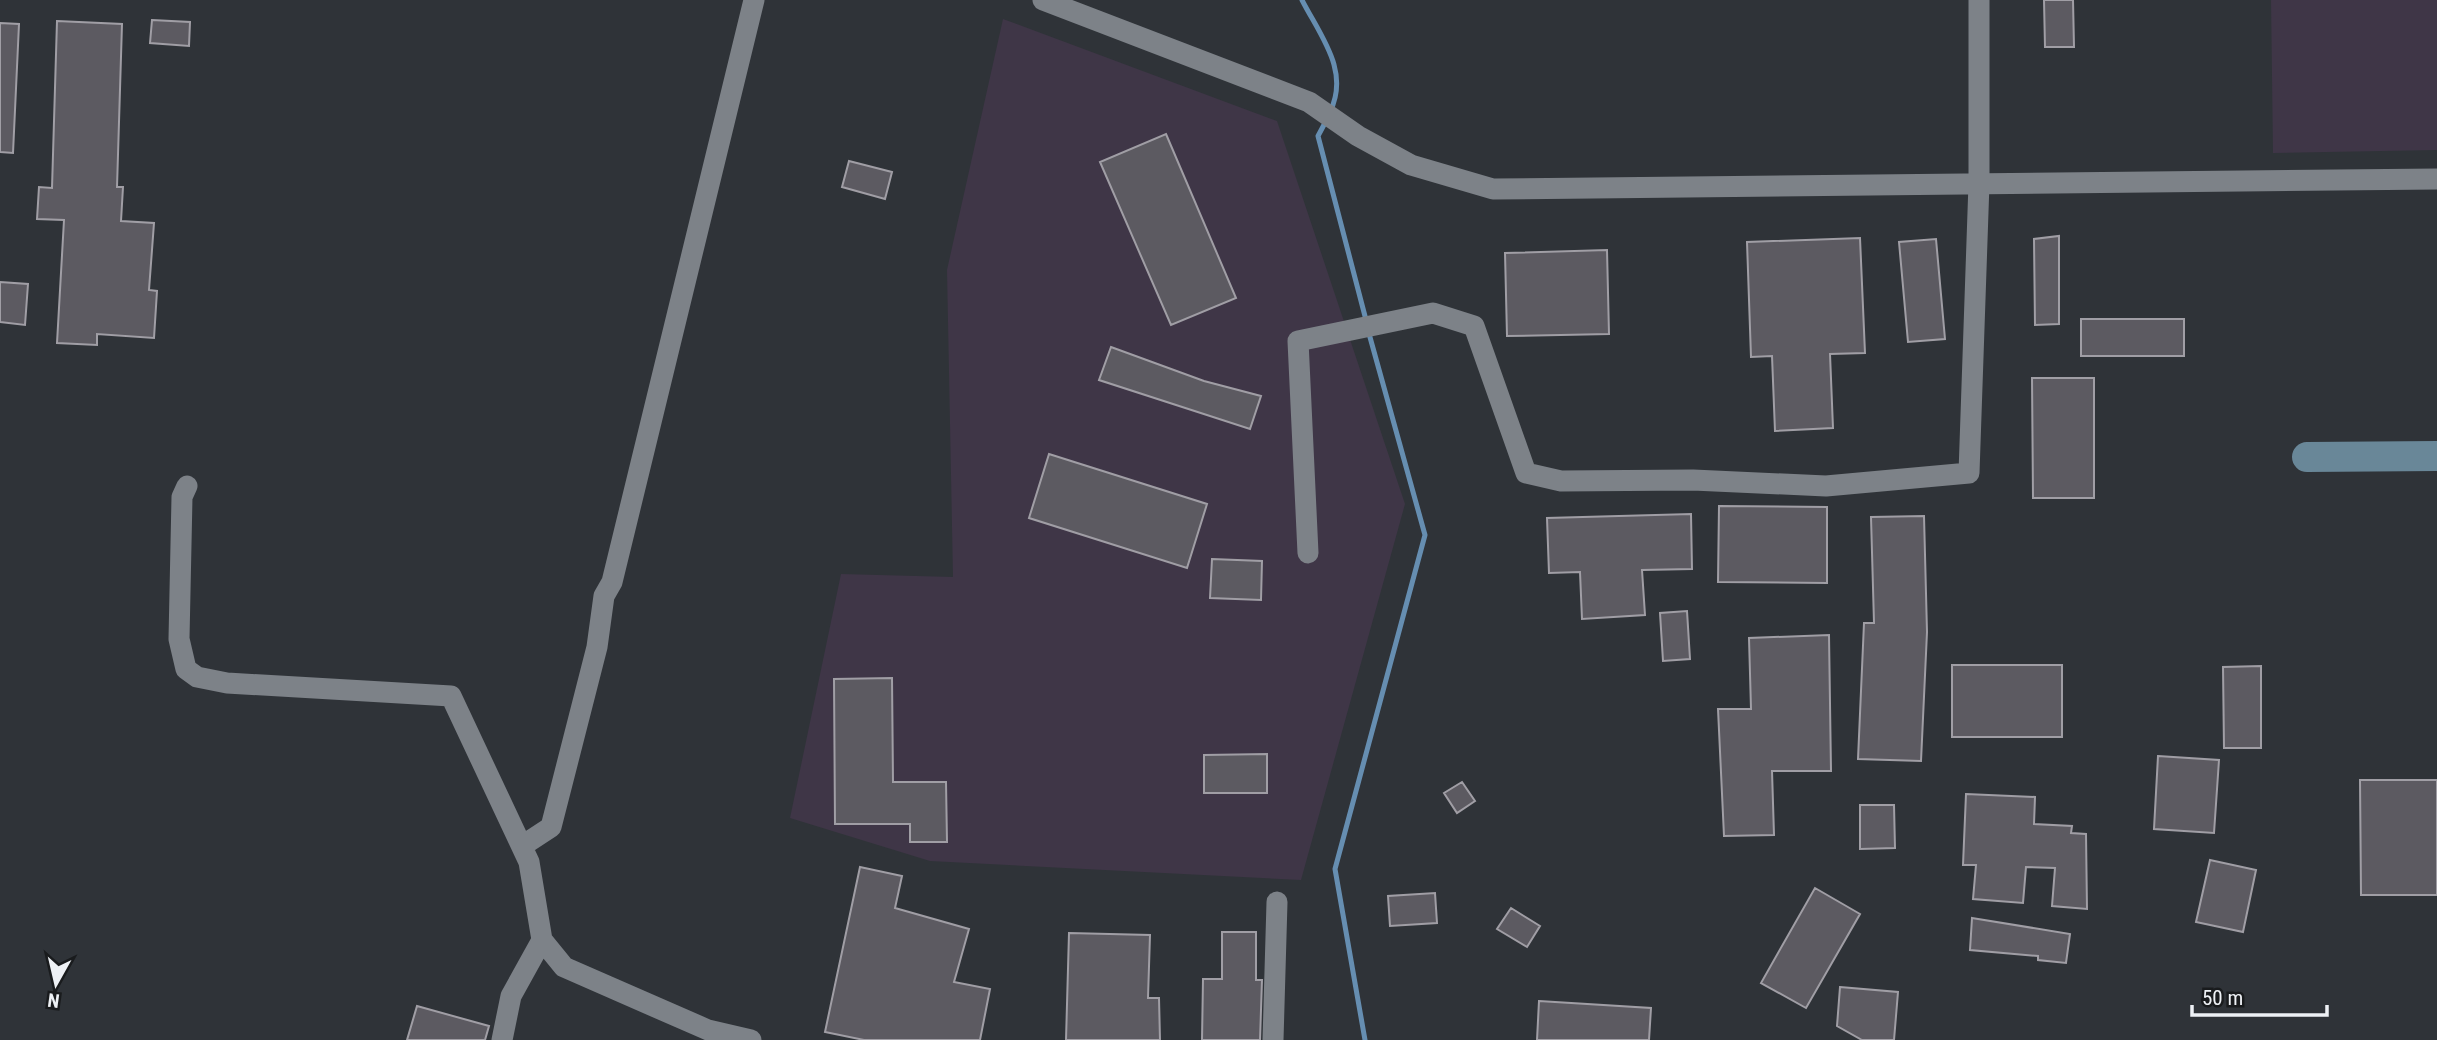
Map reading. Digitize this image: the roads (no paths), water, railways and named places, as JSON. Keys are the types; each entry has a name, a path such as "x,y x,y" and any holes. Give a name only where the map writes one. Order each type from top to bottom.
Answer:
{"street":[{"path":"522,846 551,827 597,647 604,596 616,569 754,0"},
{"path":"1043,0 1310,102 1359,136 1411,165 1493,189 2437,179"},
{"path":"1308,553 1298,341 1433,313 1474,326 1525,473 1561,481 1693,480 1826,486 1969,473 1979,183 1979,0"},
{"path":"2307,457 2437,456"},
{"path":"187,486 182,497 179,639 186,669 197,677 227,683 451,696 529,862 542,940 564,967 708,1030 751,1040"},
{"path":"1273,1040 1277,902"},
{"path":"502,1040 511,996 542,940"}],"waterway":[{"path":"1302,0 1331,54 1335,68 1337,82 1330,112"},
{"path":"1326,121 1318,136 1366,320"},
{"path":"1365,1040 1335,869 1425,535 1368,330"}]}
